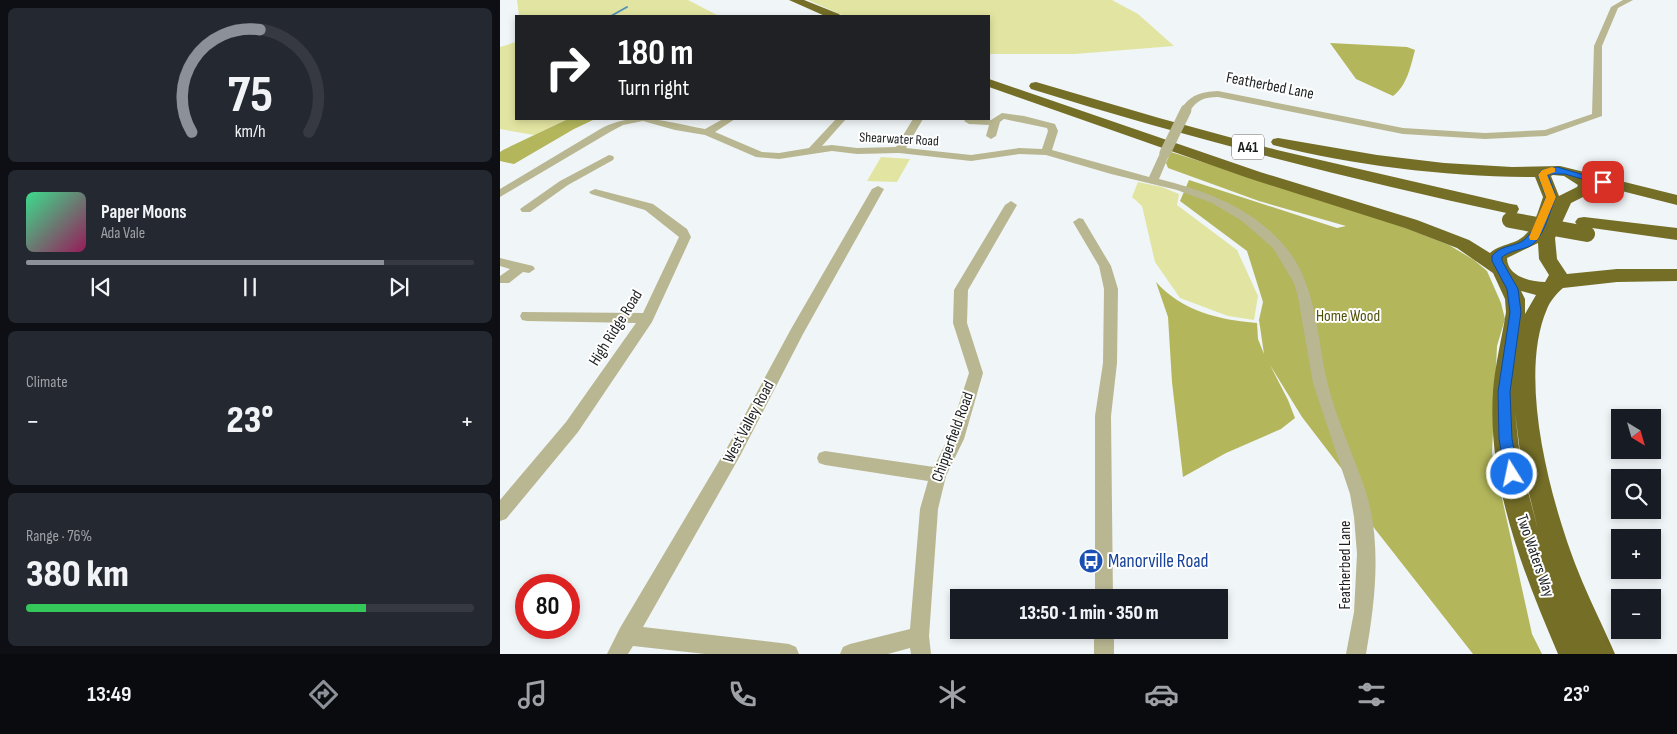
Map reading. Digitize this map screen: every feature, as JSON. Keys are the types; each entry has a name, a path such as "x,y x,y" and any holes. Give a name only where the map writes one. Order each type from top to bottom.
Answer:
{"highway":[{"path":"789,2 814,15"},
{"path":"789,2 832,15"},
{"name":"A41","path":"990,71 1116,110 1302,161 1511,215"},
{"path":"990,81 1254,175 1411,224 1463,244 1525,286 1538,289 1589,276 1640,273 1677,275"},
{"name":"A41","path":"990,81 1227,151 1432,203 1586,228 1677,247"},
{"name":"A41","path":"1116,110 1296,146 1372,158 1494,171 1545,172"},
{"path":"1504,273 1497,261 1497,256 1504,251 1526,244 1534,238 1551,197 1542,175 1545,172 1557,170 1677,200"},
{"path":"1553,286 1558,275 1548,259 1546,238 1564,200 1585,190 1586,184 1572,174"},
{"name":"A41","path":"1586,228 1677,234"},
{"name":"Two Waters Way","path":"1504,273 1515,299 1516,312 1504,392 1506,439 1515,492 1538,571 1573,654"},
{"name":"Two Waters Way","path":"1553,286 1538,307 1529,341 1526,392 1529,433 1543,503 1560,560 1600,654"}],"street":[{"name":"Featherbed Lane","path":"1356,654 1364,612 1366,554 1363,517 1351,473 1320,383 1308,315 1300,283 1294,270 1277,245 1246,218 1205,196 1153,181 1190,101 1196,97 1218,94 1403,131 1485,136 1546,134 1597,116 1598,46 1615,7 1629,0"},
{"path":"991,136 998,118 1009,116 1051,126 1053,130 1046,152"},
{"path":"500,194 535,175 606,130 620,123 634,120"},
{"name":"Shearwater Road","path":"650,120 675,127 707,132 760,155 779,156 832,148 857,151 899,150 972,158 1018,151 1046,152 1153,181"},
{"path":"707,132 728,120"},
{"path":"813,150 840,120"},
{"path":"899,150 917,120"},
{"path":"969,123 995,123"},
{"path":"526,208 569,185 609,158"},
{"path":"535,175 569,185"},
{"name":"West Valley Road","path":"617,654 734,451 796,333 878,189"},
{"name":"High Ridge Road","path":"500,513 572,427 647,318 685,237 684,232 676,228 650,206 595,192"},
{"name":"Chipperfield Road","path":"920,645 929,510 938,474 956,439 976,374 960,323 961,290 1012,205"},
{"path":"1079,222 1104,266 1110,289 1110,363 1103,416 1104,589"},
{"path":"500,262 525,268 504,280"},
{"path":"527,316 647,318"},
{"path":"825,458 938,474"},
{"path":"627,635 789,654"},
{"path":"1104,639 1104,654"},
{"path":"850,654 920,645"}],"green space":[{"path":"517,0 688,0 717,15 519,15"},
{"path":"808,0 1112,0 1138,14 1174,46 1075,54 990,54 990,15 842,15"},
{"path":"515,42 515,120 566,120 534,135 500,129 500,47"},
{"path":"1330,43 1407,47 1415,50 1405,81 1393,96 1356,79"},
{"path":"566,120 593,120 514,164 500,161 500,152"},
{"name":"Home Wood","path":"1171,152 1383,219 1449,245 1474,260 1487,271 1501,303 1505,319 1497,346 1492,453 1532,634 1542,654 1473,654 1371,524 1361,494 1302,417 1270,365 1295,418 1281,429 1226,453 1183,477 1172,382 1168,317 1156,282 1166,292 1189,307 1215,316 1257,323 1258,339 1264,354 1259,320 1263,302 1247,251 1180,201 1189,180 1337,228 1346,226 1259,201 1168,168 1166,163"},
{"path":"881,157 910,159 897,182 867,181"},
{"path":"1138,182 1162,187 1179,194 1177,205 1237,250 1258,296 1254,320 1228,316 1180,298 1155,262 1142,206 1132,197"}],"waterway":[{"path":"613,15 627,7"}],"slow traffic":[{"path":"1534,237 1551,197 1542,175 1552,170"}],"place":[{"name":"Manorville Road","path":"1091,561"}],"route":[{"path":"1512,474 1506,439 1504,392 1516,312 1512,289 1497,261 1497,256 1504,251 1526,244 1534,238 1551,197 1542,175 1545,172 1557,170 1603,182"}]}
